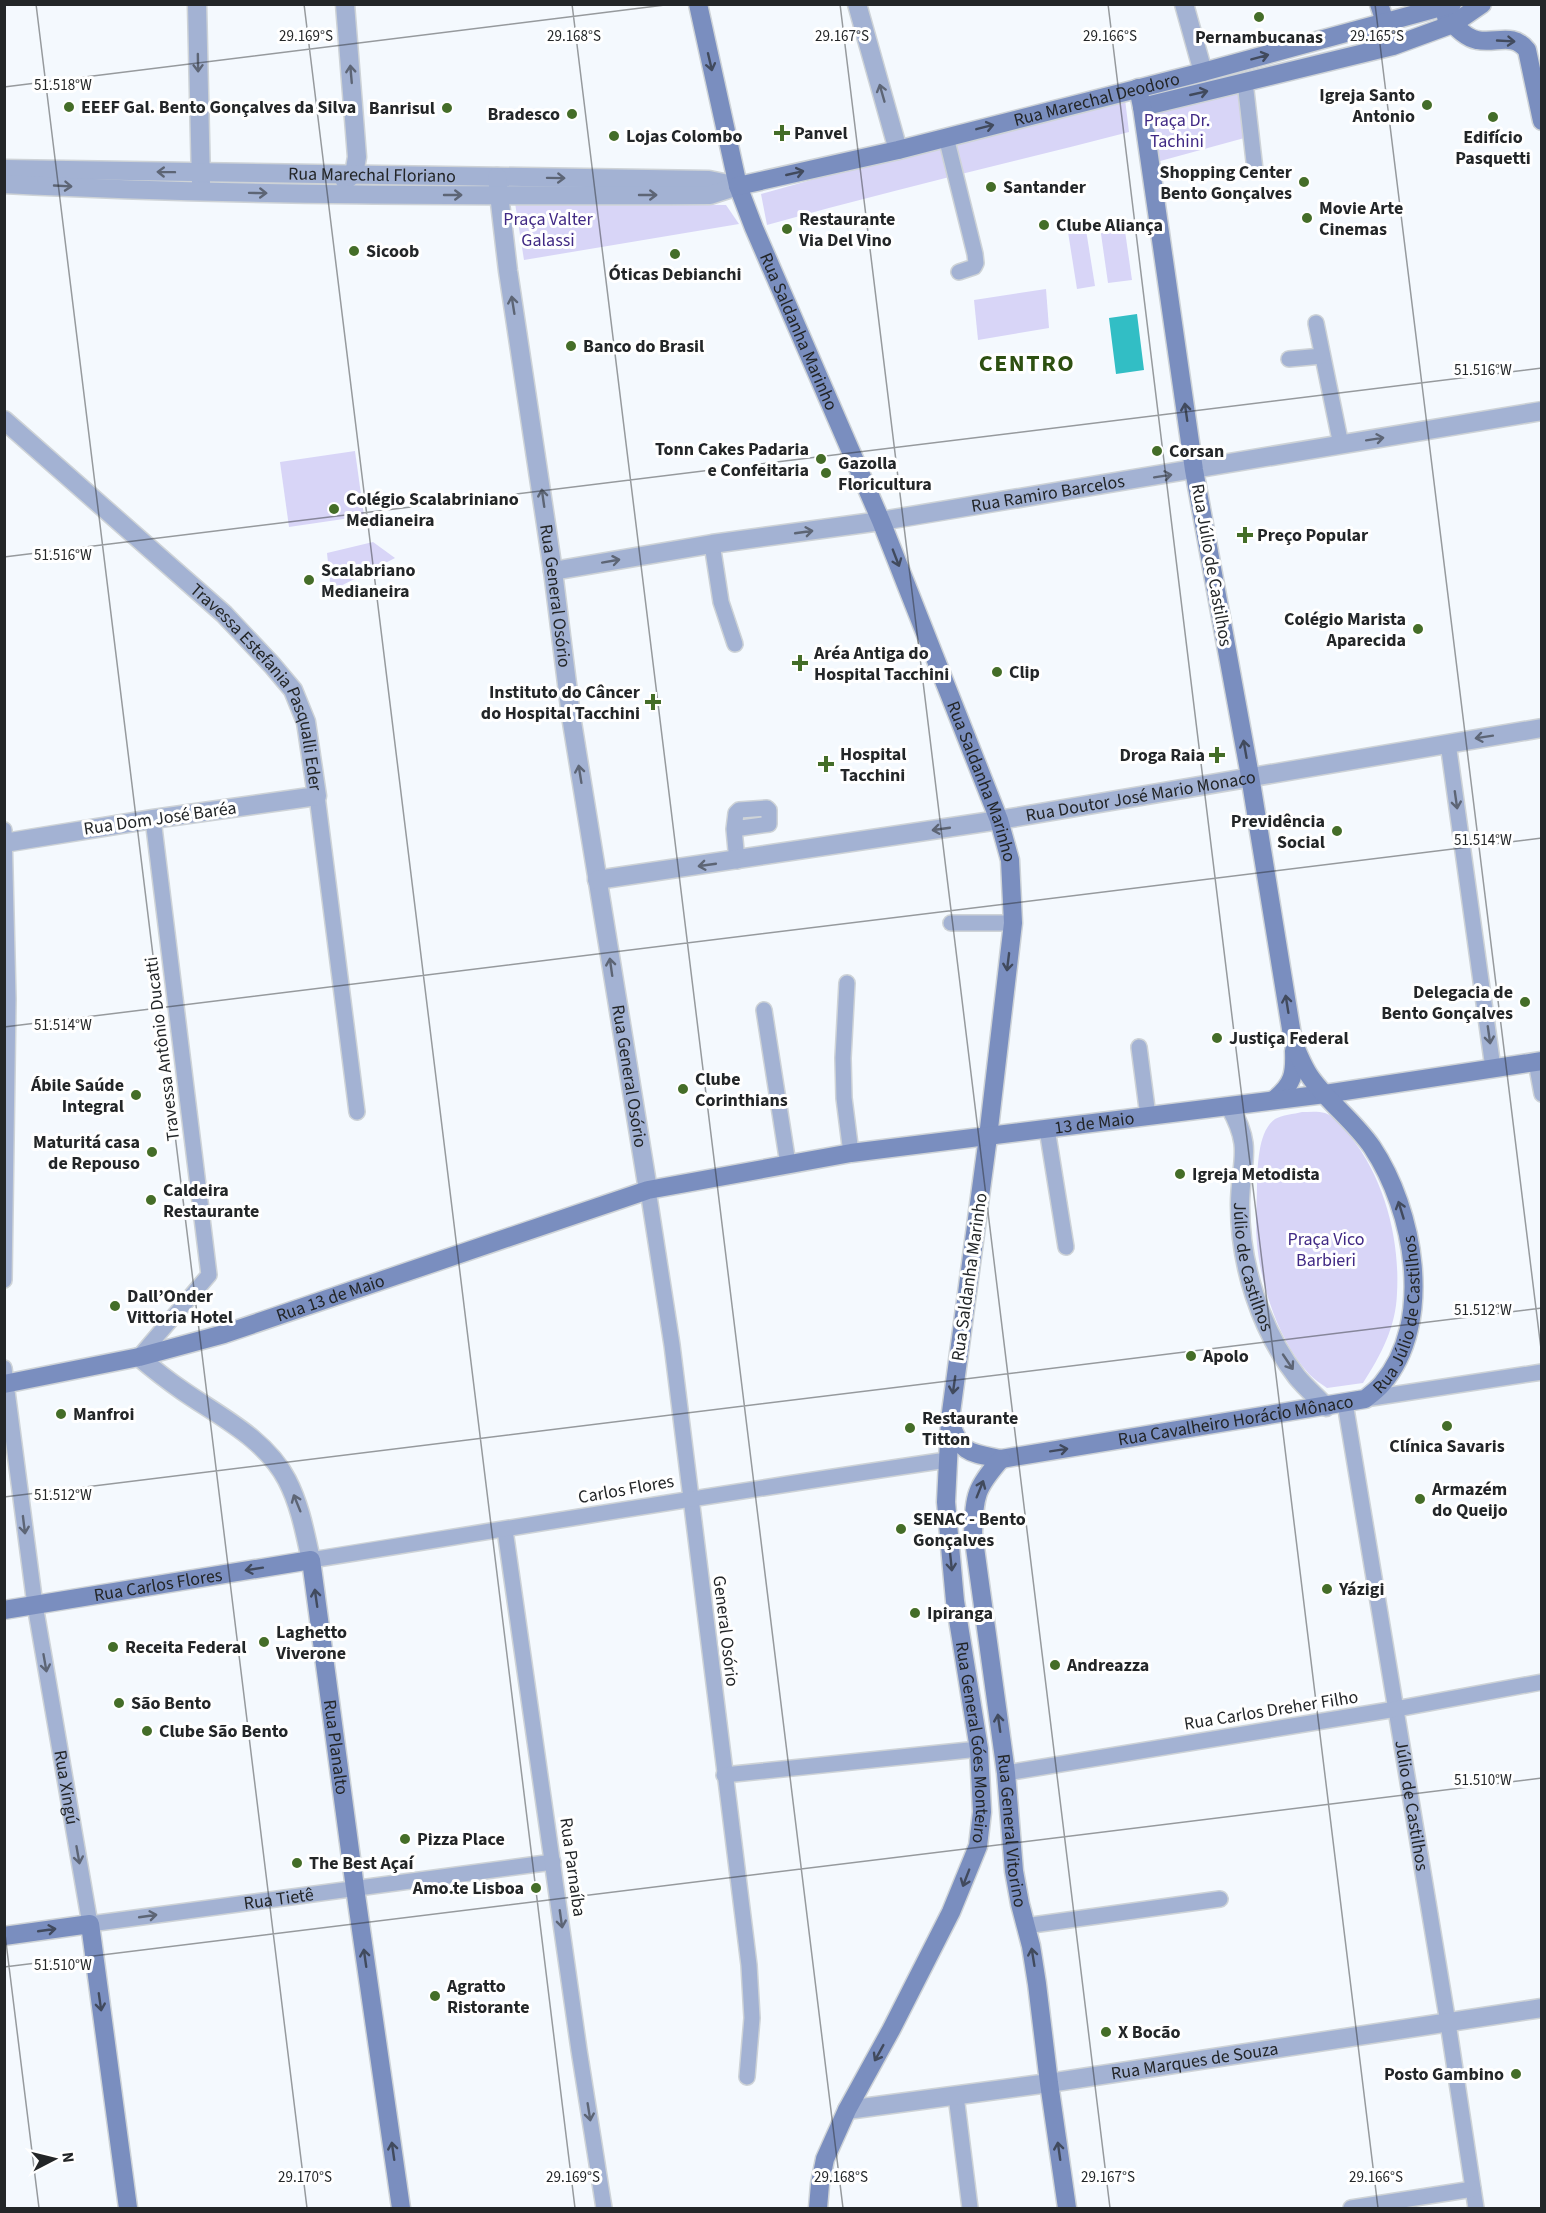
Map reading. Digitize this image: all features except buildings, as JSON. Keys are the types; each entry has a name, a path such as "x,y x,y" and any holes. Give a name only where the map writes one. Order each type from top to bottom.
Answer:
{"main road":[{"name":"Rua Saldanha Marinho","path":"698,4 738,186 881,521 999,820 1010,860 1013,923 988,1137 950,1420"},
{"path":"1379,4 1393,46"},
{"name":"Rua Marechal Deodoro","path":"1142,107 1393,46 1453,24 1482,4"},
{"name":"Rua Marechal Deodoro","path":"738,186 898,150 1203,72 1445,6"},
{"path":"1445,6 1453,24 1469,37 1476,40 1521,42 1527,50 1542,121"},
{"name":"Rua Júlio de Castilhos","path":"1138,88 1194,471 1250,776 1293,1041 1295,1064 1292,1081 1287,1089 1275,1099"},
{"name":"Rua Júlio de Castilhos","path":"1293,1041 1306,1071 1359,1130 1382,1165 1402,1212 1413,1272 1414,1300 1405,1344 1381,1386 1365,1399"},
{"name":"13 de Maio","path":"648,1190 851,1153 1230,1107 1539,1062"},
{"name":"Rua 13 de Maio","path":"5,1379 139,1357 224,1334 648,1190"},
{"name":"Rua Cavalheiro Horácio Mônaco","path":"950,1420 956,1439 963,1448 972,1453 1001,1459 1365,1399"},
{"name":"Rua General Góes Monteiro","path":"818,2208 819,2184 825,2159 847,2110 891,2030 963,1885 978,1845 979,1749 954,1591 946,1502 950,1420"},
{"name":"Rua General Vitorino","path":"1001,1459 981,1483 974,1504 973,1533 1006,1773 1014,1871 1037,1984 1067,2208"},
{"name":"Rua Carlos Flores","path":"4,1610 312,1560"},
{"name":"Rua Planalto","path":"312,1560 355,1888 401,2208"},
{"name":"Rua Tietê","path":"4,1936 90,1924"},
{"name":"Rua Xingú","path":"90,1924 128,2208"}],"street":[{"path":"197,4 202,192"},
{"path":"318,194 333,188 354,174 357,147 345,4"},
{"path":"857,4 898,150"},
{"path":"1184,4 1203,72"},
{"path":"1245,82 1255,170"},
{"path":"946,137 976,263 974,267 959,272"},
{"name":"Rua Marechal Floriano","path":"4,169 354,174 498,187 698,195 717,193 738,186"},
{"name":"Rua Marechal Floriano","path":"4,184 318,194 709,180 738,186"},
{"name":"Rua General Osório","path":"498,187 508,271 553,571 571,716 648,1190"},
{"path":"1316,323 1341,445"},
{"path":"1289,359 1322,356"},
{"name":"Rua Ramiro Barcelos","path":"553,571 712,544 881,521 1194,471 1542,411"},
{"name":"Travessa Estefania Pasqualli Eder","path":"4,420 224,614 293,690 306,722 357,1112"},
{"path":"712,544 721,602 735,644"},
{"name":"Rua Doutor José Mario Monaco","path":"597,880 737,861 999,820 1448,742 1542,728"},
{"path":"1448,742 1493,1068"},
{"name":"Rua Dom José Baréa","path":"5,838 316,796"},
{"name":"Travessa Antônio Ducatti","path":"139,1357 209,1275 153,819"},
{"path":"734,830 737,861"},
{"path":"4,1280 5,838"},
{"path":"951,923 1013,923"},
{"path":"847,983 843,1058 844,1098 851,1153"},
{"path":"764,1010 788,1164"},
{"path":"1139,1047 1148,1116"},
{"path":"1539,1062 1542,1094"},
{"name":"Júlio de Castilhos","path":"1230,1107 1244,1136 1240,1214 1255,1299 1265,1324 1284,1356 1298,1377 1326,1407"},
{"path":"1047,1129 1066,1247"},
{"name":"General Osório","path":"648,1190 672,1345 751,1994 747,2077"},
{"name":"Rua Planalto","path":"139,1357 164,1378 237,1428 265,1451 286,1479 300,1511 312,1560"},
{"name":"Rua Cavalheiro Horácio Mônaco","path":"1365,1399 1542,1372"},
{"name":"Rua Xingú","path":"5,1379 35,1605 90,1924"},
{"name":"Júlio de Castilhos","path":"1345,1403 1448,2024 1476,2208"},
{"name":"Carlos Flores","path":"312,1560 690,1498 947,1460"},
{"name":"Rua Parnaíba","path":"505,1530 604,2208"},
{"name":"Rua Carlos Dreher Filho","path":"1006,1773 1396,1709 1542,1682"},
{"path":"724,1775 979,1749"},
{"name":"Rua Tietê","path":"90,1924 553,1862"},
{"path":"1025,1926 1220,1899"},
{"name":"Rua Marques de Souza","path":"847,2110 1049,2083 1542,2008"},
{"path":"956,2096 970,2208"},
{"path":"1350,2208 1473,2189"}],"green space":[{"name":"Praça Dr. Tachini","path":"1241,90 1248,137 1153,163 1146,112"},
{"path":"1125,99 1129,132 767,225 761,194 893,157"},
{"name":"Praça Valter Galassi","path":"515,203 726,205 739,224 524,260"},
{"path":"1124,224 1132,280 1108,283 1100,227"},
{"path":"1086,230 1095,286 1077,289 1068,232"},
{"path":"1046,289 1049,328 978,340 974,300"},
{"path":"355,451 364,516 289,527 280,462"},
{"path":"373,542 395,558 331,591 327,553"},
{"name":"Praça Vico Barbieri","path":"1302,1112 1319,1112 1333,1117 1351,1137 1373,1172 1388,1211 1393,1232 1397,1273 1394,1317 1376,1362 1363,1383 1327,1388 1309,1374 1298,1361 1280,1330 1263,1278 1257,1244 1256,1221 1258,1168 1262,1140 1269,1124 1275,1119"}],"water":[{"path":"1137,314 1144,370 1116,374 1109,318"}],"place":[{"name":"Pernambucanas","path":"1259,17"},
{"name":"Igreja Santo Antonio","path":"1427,105"},
{"name":"EEEF Gal. Bento Gonçalves da Silva","path":"69,107"},
{"name":"Banrisul","path":"447,108"},
{"name":"Bradesco","path":"572,114"},
{"name":"Edifício Pasquetti","path":"1493,117"},
{"name":"Panvel","path":"782,133"},
{"name":"Lojas Colombo","path":"614,136"},
{"name":"Shopping Center Bento Gonçalves","path":"1304,182"},
{"name":"Santander","path":"991,187"},
{"name":"Movie Arte Cinemas","path":"1307,218"},
{"name":"Clube Aliança","path":"1044,225"},
{"name":"Restaurante Via Del Vino","path":"787,229"},
{"name":"Sicoob","path":"354,251"},
{"name":"Óticas Debianchi","path":"675,254"},
{"name":"Banco do Brasil","path":"571,346"},
{"name":"Corsan","path":"1157,451"},
{"name":"Tonn Cakes Padaria e Confeitaria","path":"821,459"},
{"name":"Gazolla Floricultura","path":"826,473"},
{"name":"Colégio Scalabriniano Medianeira","path":"334,509"},
{"name":"Preço Popular","path":"1245,535"},
{"name":"Scalabriano Medianeira","path":"309,580"},
{"name":"Colégio Marista Aparecida","path":"1418,629"},
{"name":"Aréa Antiga do Hospital Tacchini","path":"800,663"},
{"name":"Clip","path":"997,672"},
{"name":"Instituto do Câncer do Hospital Tacchini","path":"653,702"},
{"name":"Droga Raia","path":"1217,755"},
{"name":"Hospital Tacchini","path":"826,764"},
{"name":"Previdência Social","path":"1337,831"},
{"name":"Delegacia de Bento Gonçalves","path":"1525,1002"},
{"name":"Justiça Federal","path":"1217,1038"},
{"name":"Clube Corinthians","path":"683,1089"},
{"name":"Ábile Saúde Integral","path":"136,1095"},
{"name":"Maturitá casa de Repouso","path":"152,1152"},
{"name":"Igreja Metodista","path":"1180,1174"},
{"name":"Caldeira Restaurante","path":"151,1200"},
{"name":"Dall’Onder Vittoria Hotel","path":"115,1306"},
{"name":"Apolo","path":"1191,1356"},
{"name":"Manfroi","path":"61,1414"},
{"name":"Clínica Savaris","path":"1447,1426"},
{"name":"Restaurante Titton","path":"910,1428"},
{"name":"Armazém do Queijo","path":"1420,1499"},
{"name":"SENAC - Bento Gonçalves","path":"901,1529"},
{"name":"Yázigi","path":"1327,1589"},
{"name":"Ipiranga","path":"915,1613"},
{"name":"Laghetto Viverone","path":"264,1642"},
{"name":"Receita Federal","path":"113,1647"},
{"name":"Andreazza","path":"1055,1665"},
{"name":"São Bento","path":"119,1703"},
{"name":"Clube São Bento","path":"147,1731"},
{"name":"Pizza Place","path":"405,1839"},
{"name":"The Best Açaí","path":"297,1863"},
{"name":"Amo.te Lisboa","path":"536,1888"},
{"name":"Agratto Ristorante","path":"435,1996"},
{"name":"X Bocão","path":"1106,2032"},
{"name":"Posto Gambino","path":"1516,2074"}],"district":[{"name":"CENTRO","path":"1027,363"}]}
